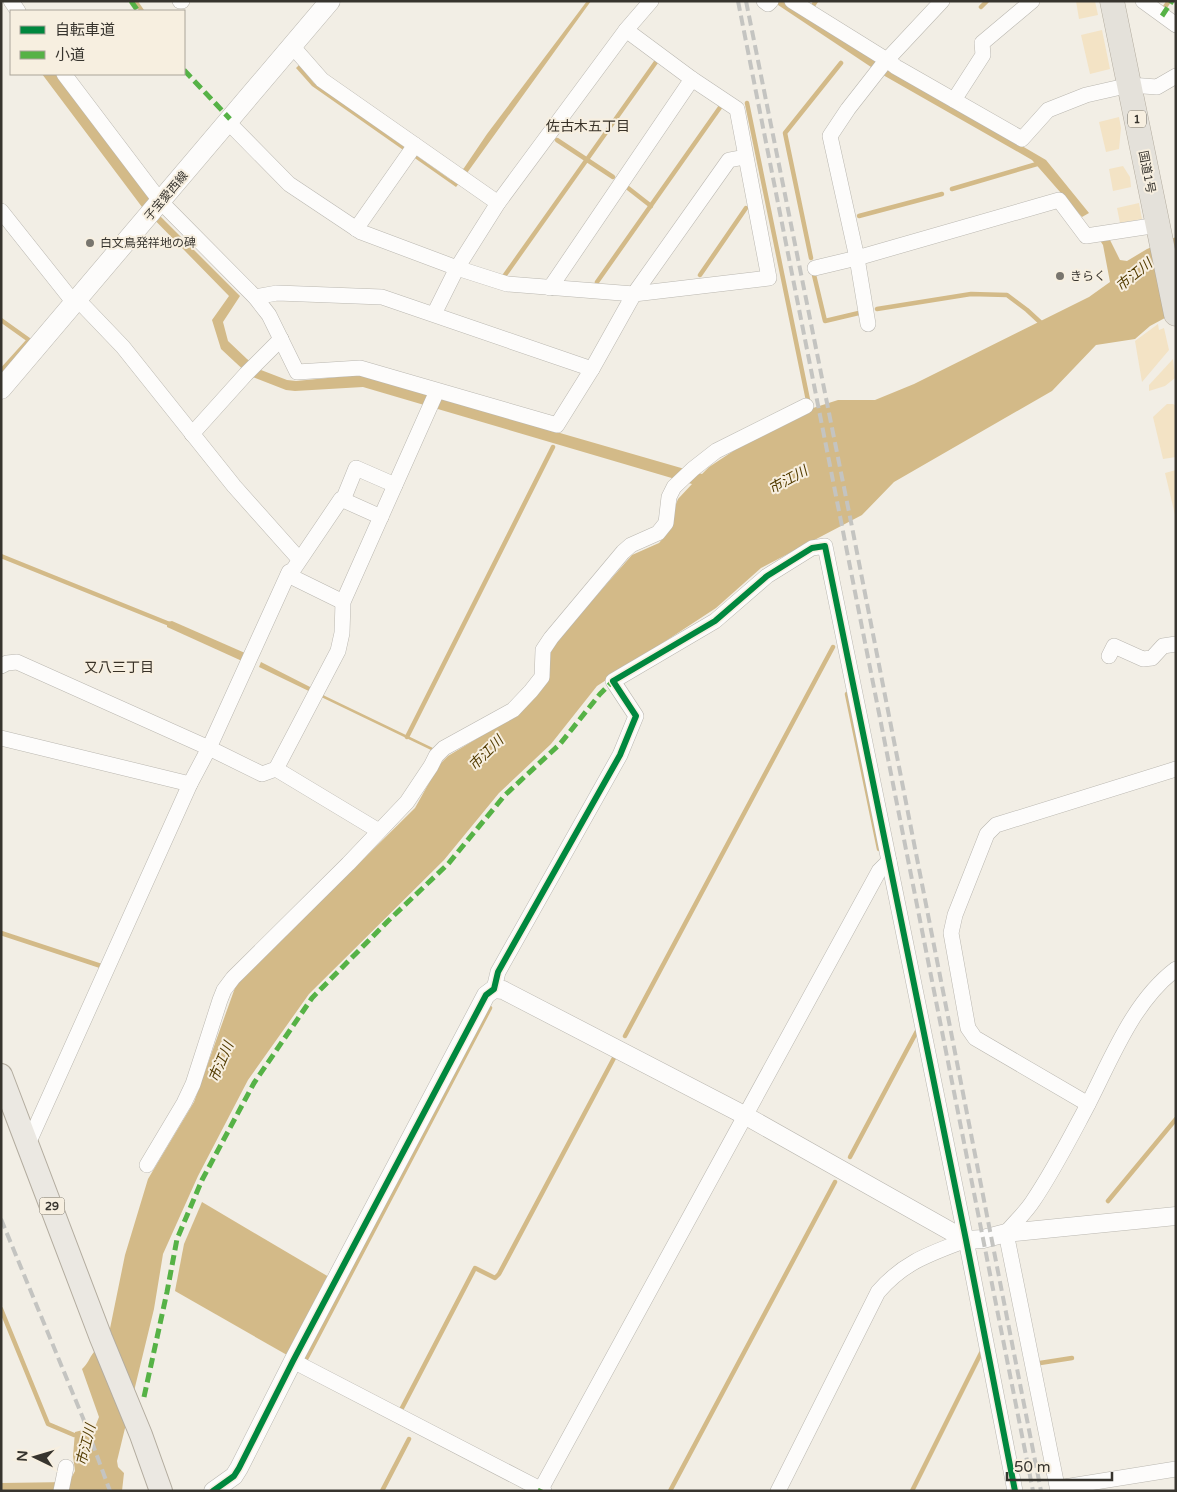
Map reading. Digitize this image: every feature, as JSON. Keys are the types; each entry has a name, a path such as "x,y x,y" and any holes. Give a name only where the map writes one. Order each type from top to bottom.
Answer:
{"highway":[{"name":"国道1号","path":"1112,1 1176,314"}],"main road":[{"name":"子宝愛西線","path":"1,389 293,46 326,2"},
{"name":"29","path":"1,1075 161,1491"}],"street":[{"path":"434,314 457,268 498,203 626,30 652,1"},
{"path":"792,1 882,65 896,67 1022,139 1048,110 1086,95 1130,85 1157,87 1176,76"},
{"path":"868,324 857,258 830,136 882,65 942,1"},
{"path":"954,100 983,55 982,43 1032,1"},
{"path":"1143,1 1176,25"},
{"path":"228,122 289,184 361,232 506,284 634,294 769,278 737,109 692,79 626,30"},
{"path":"293,46 322,80 411,150 461,177 498,203"},
{"path":"65,75 155,209 255,297 269,315 297,372 360,368 436,393 557,425 592,369 634,294 729,160 745,157"},
{"path":"550,288 692,79"},
{"path":"356,229 411,150"},
{"path":"815,268 857,258 1060,200 1086,236 1159,231"},
{"path":"1,211 76,302 123,347 234,486 299,559"},
{"path":"255,297 276,293 382,297 592,369"},
{"path":"192,434 251,369 281,340"},
{"path":"1,666 17,662 209,748 262,774 276,769 338,651 342,633 343,602 436,393"},
{"path":"146,1165 184,1103 193,1084 224,990 233,978 348,864 407,802 436,756 444,748 513,710 531,691 542,677 543,650 551,638 623,552 631,545 658,533 666,523 669,497 678,483 716,451 806,406"},
{"path":"28,1144 190,784 209,748 288,575 341,499 343,500 356,468 395,485"},
{"path":"343,500 381,517"},
{"path":"213,1491 234,1476 239,1468 293,1361 486,995 494,989 498,972 620,755 636,716 613,681 715,621 767,576 812,548 825,546 1015,1491"},
{"path":"288,575 343,602"},
{"path":"1109,656 1114,646 1143,659 1152,658 1163,646 1176,644"},
{"path":"1,738 190,784"},
{"path":"276,769 379,831"},
{"path":"1088,1104 975,1038 968,1028 952,933 955,915 987,834 996,825 1176,769"},
{"path":"293,1361 543,1490 879,871 889,861"},
{"path":"1006,1233 1032,1202 1088,1104 1122,1037 1145,1000 1166,976 1176,969"},
{"path":"494,989 503,990 746,1116 966,1240"},
{"path":"778,1491 878,1292 902,1269 926,1255 966,1240 1006,1233 1176,1216"},
{"path":"1006,1233 1058,1489 1176,1469"}],"shaded area":[{"path":"1076,1 1095,1 1098,15 1079,19"},
{"path":"1102,30 1110,69 1090,74 1081,35"},
{"path":"1119,117 1121,128 1119,149 1106,152 1099,122"},
{"path":"1123,166 1130,177 1131,187 1113,191 1109,169"},
{"path":"1139,203 1142,219 1120,223 1117,208"},
{"path":"1158,324 1159,330 1164,328 1169,350 1142,382 1135,341"},
{"path":"1173,359 1175,378 1165,386 1149,391 1149,385"},
{"path":"1167,404 1176,406 1176,457 1163,459 1153,417"},
{"path":"1176,470 1176,519 1165,473"}],"water":[{"path":"587,1 591,1 456,187 312,86 296,68 299,65 314,83 451,180 464,168 487,134"},
{"path":"772,1 785,1 888,68 1046,160 1089,213 1082,217 1032,160 883,75"},
{"name":"市江川","path":"43,75 59,75 149,195 151,203 161,217 240,296 223,322 228,341 261,370 287,380 296,381 359,375 702,474 709,467 744,444 810,409 838,400 875,400 914,384 1089,297 1110,282 1103,245 1099,239 1110,240 1120,260 1127,261 1147,249 1176,237 1176,312 1150,326 1135,339 1096,345 1052,391 894,482 862,515 761,568 716,608 597,686 551,744 499,793 444,860 309,994 248,1080 198,1176 163,1254 154,1309 117,1461 118,1467 124,1473 122,1491 1,1491 1,1483 69,1482 75,1471 73,1456 75,1432 95,1427 99,1417 82,1369 94,1352 105,1353 125,1255 148,1179 194,1102 236,985 415,808 439,765 448,756 514,716 549,657 554,644 632,555 659,543 670,530 678,499 692,484 363,387 295,391 286,390 250,376 221,349 212,320 229,296 142,207"},
{"path":"172,621 245,653 242,661 167,627 167,622"},
{"path":"261,662 325,696 433,748 431,750 259,667"},
{"path":"202,1202 329,1277 287,1355 175,1291 184,1244"}],"waterway":[{"path":"135,1 141,10"},
{"path":"812,7 816,1"},
{"path":"981,7 987,1"},
{"path":"1163,10 1169,1"},
{"path":"505,275 656,62"},
{"path":"811,258 785,133 841,63"},
{"path":"747,103 809,405"},
{"path":"597,282 721,106"},
{"path":"557,140 613,177"},
{"path":"952,189 1037,164"},
{"path":"628,188 651,206"},
{"path":"859,216 942,194"},
{"path":"700,275 746,208"},
{"path":"814,275 825,321 863,312"},
{"path":"877,309 971,294 1007,295 1040,322"},
{"path":"1,320 29,340 1,371"},
{"path":"407,737 553,447"},
{"path":"1,556 172,625"},
{"path":"625,1036 833,647"},
{"path":"847,694 879,849"},
{"path":"1,933 101,966"},
{"path":"306,1359 490,1008"},
{"path":"850,1157 917,1031"},
{"path":"402,1408 475,1268 495,1278 499,1274 614,1058"},
{"path":"1108,1201 1176,1119"},
{"path":"670,1491 835,1182"},
{"name":"市江川","path":"1,1309 48,1424 74,1435"},
{"path":"912,1491 981,1353"},
{"path":"1040,1363 1072,1358"},
{"path":"382,1491 409,1439"}],"railway":[{"path":"738,1 1033,1491"},
{"path":"746,1 852,527 1041,1491"},
{"path":"1,1219 83,1418 110,1491"}],"marked path":[{"path":"131,1 137,10"},
{"path":"1162,16 1172,1"},
{"path":"185,71 230,119"},
{"path":"144,1397 177,1239 202,1180 254,1083 312,998 388,921 448,864 505,795 560,744 600,694 613,681"}],"cycle path":[{"path":"213,1491 234,1476 239,1468 293,1361 486,995 494,989 498,972 620,755 636,716 613,681 715,621 767,576 812,548 825,546 1015,1491"}],"place":[{"name":"白文鳥発祥地の碑","path":"90,243"},
{"name":"きらく","path":"1060,276"}],"district":[{"name":"佐古木五丁目","path":"588,126"},
{"name":"又八三丁目","path":"119,667"}]}
